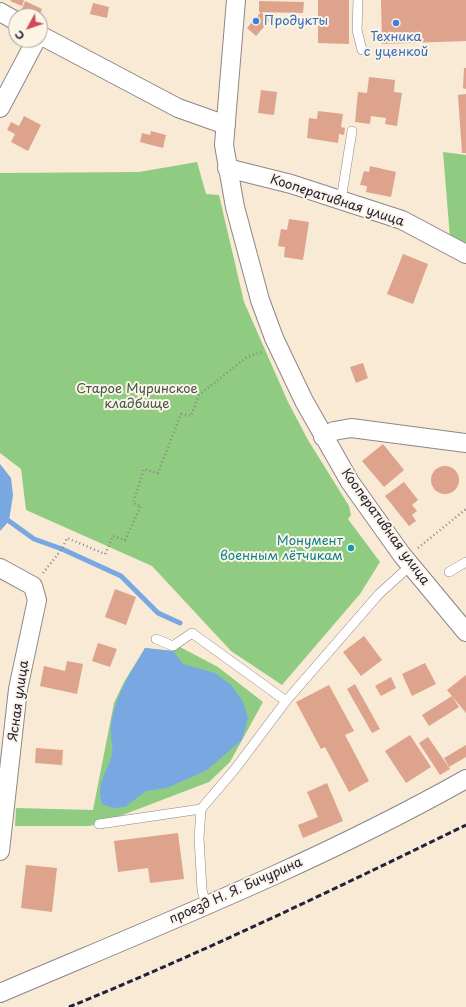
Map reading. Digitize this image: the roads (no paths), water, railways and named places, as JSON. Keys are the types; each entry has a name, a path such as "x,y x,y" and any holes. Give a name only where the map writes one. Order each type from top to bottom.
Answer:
{"street":[{"name":"Кооперативная улица","path":"236,0 224,145 227,168 247,255 260,300 274,338 323,437 350,482 412,558 466,632"},
{"path":"48,39 178,108 226,125"},
{"path":"0,108 32,48"},
{"name":"Кооперативная улица","path":"227,168 291,184 402,220 466,254"},
{"path":"323,437 334,431 351,428 466,443"},
{"name":"Ясная улица","path":"0,568 35,593 18,689 0,851"},
{"name":"проезд Н. Я. Бичурина","path":"0,993 206,905 399,816 466,779"}],"lane":[{"path":"358,0 357,30 362,50"},
{"path":"341,200 352,131"},
{"path":"206,905 202,890 198,838 201,809 235,770 286,701 378,594 412,558"},
{"path":"449,572 466,562"},
{"path":"156,639 173,646 192,633 286,701"},
{"path":"99,824 201,809"}],"water":[{"path":"0,464 11,478 13,495 9,521 0,531"},
{"path":"145,648 173,651 183,664 215,673 232,686 243,702 248,718 242,740 207,770 167,788 146,791 125,807 113,808 102,804 100,789 112,754 111,729 113,715 124,685"}],"waterway":[{"path":"9,521 34,539 62,549 121,576 158,613 180,623"}],"railway":[{"path":"69,1007 219,942 466,825"}],"place":[{"name":"Продукты","path":"256,21"},
{"name":"Техника с уценкой","path":"396,23"},
{"name":"Монумент военным лётчикам","path":"351,548"}],"park label":[{"name":"Старое Муринское кладбище","path":"137,396"}]}
